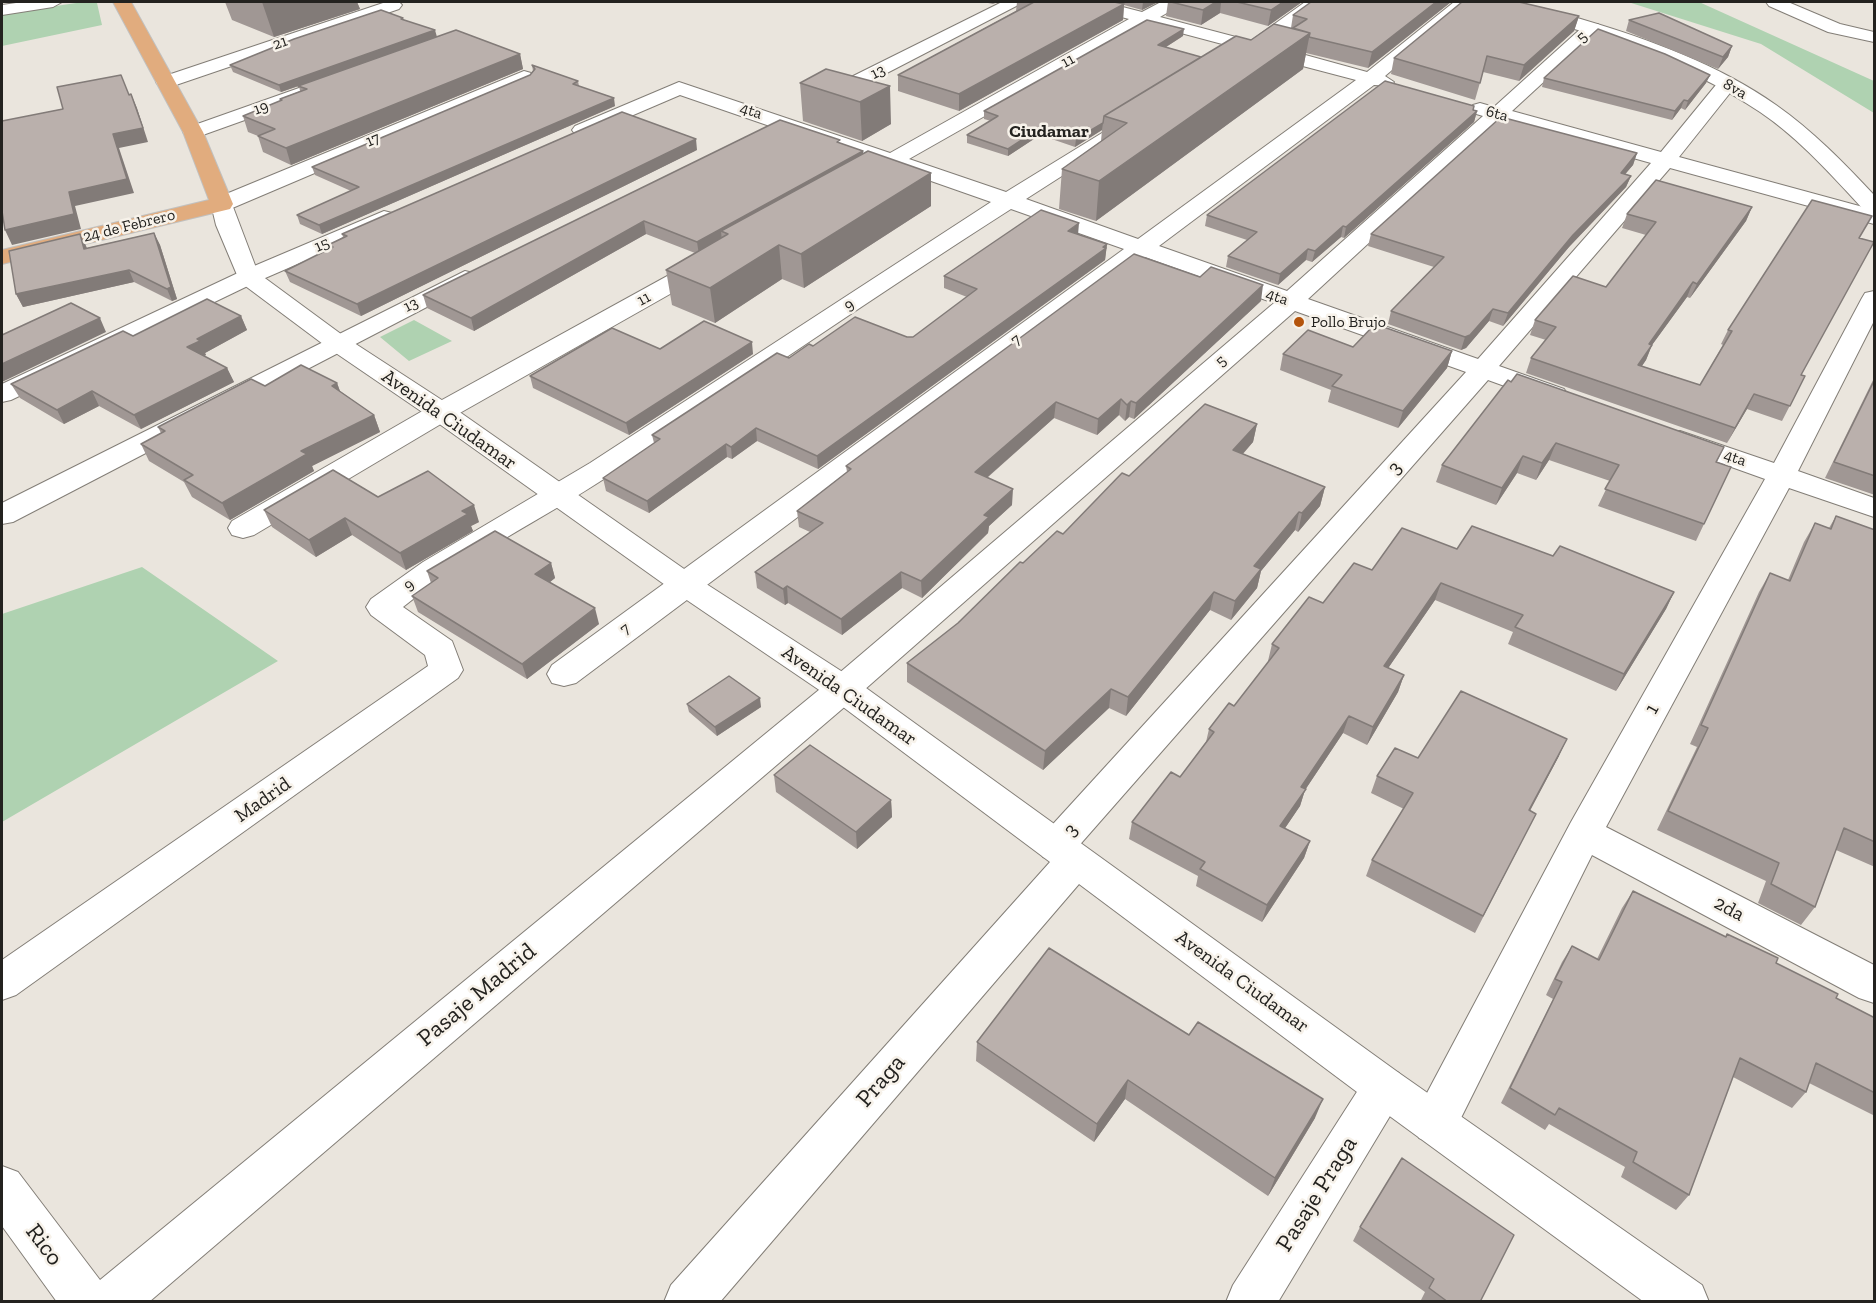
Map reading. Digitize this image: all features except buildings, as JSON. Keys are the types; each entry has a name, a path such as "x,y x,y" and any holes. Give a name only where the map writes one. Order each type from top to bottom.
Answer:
{"main road":[{"path":"125,3 193,132 222,204"},
{"name":"24 de Febrero","path":"2,257 222,204"}],"street":[{"path":"2,10 53,2"},
{"name":"13","path":"748,136 1015,2"},
{"path":"1085,2 1402,87"},
{"name":"11","path":"862,177 1173,2"},
{"path":"1226,65 1256,47 1316,2"},
{"name":"7","path":"564,674 1370,78 1464,2"},
{"name":"8va","path":"1495,2 1592,28 1667,56 1727,84 1785,123 1826,157 1875,207"},
{"path":"1775,2 1834,28 1875,38"},
{"name":"21","path":"166,82 393,5"},
{"name":"5","path":"843,689 1290,302 1592,28"},
{"name":"17","path":"222,204 524,77"},
{"name":"19","path":"193,132 340,80"},
{"name":"3","path":"1065,854 1666,159 1727,84"},
{"name":"4ta","path":"560,140 679,88 780,120 1572,400"},
{"name":"6ta","path":"1466,105 1875,218"},
{"name":"9","path":"382,607 411,583 559,496 1008,200 1137,120"},
{"path":"222,204 227,225 248,277"},
{"name":"15","path":"2,394 248,277 399,211"},
{"name":"11","path":"243,528 441,412 728,252"},
{"name":"13","path":"2,515 484,268"},
{"name":"Avenida Ciudamar","path":"248,277 336,342 441,412 686,585 843,689 1384,1087 1685,1302"},
{"name":"1","path":"1435,1123 1584,833 1782,474 1875,298"},
{"name":"4ta","path":"1660,431 1875,508"},
{"name":"Madrid","path":"2,982 398,706 446,670 440,649 382,607"},
{"name":"Pasaje Madrid","path":"111,1302 843,689"},
{"name":"2da","path":"1584,833 1875,985"},
{"name":"Praga","path":"688,1302 1065,854"},
{"name":"Pasaje Praga","path":"1250,1302 1384,1087"},
{"name":"Rico","path":"2,1188 87,1302"}],"green space":[{"path":"83,2 97,3 102,25 2,46 2,14"},
{"path":"1628,2 1699,2 1874,81 1874,113 1761,44"},
{"path":"414,320 452,341 409,361 380,337"},
{"path":"142,567 278,661 2,822 2,614"}],"place":[{"name":"Pollo Brujo","path":"1299,322"}],"district":[{"name":"Ciudamar","path":"1049,132"}]}
